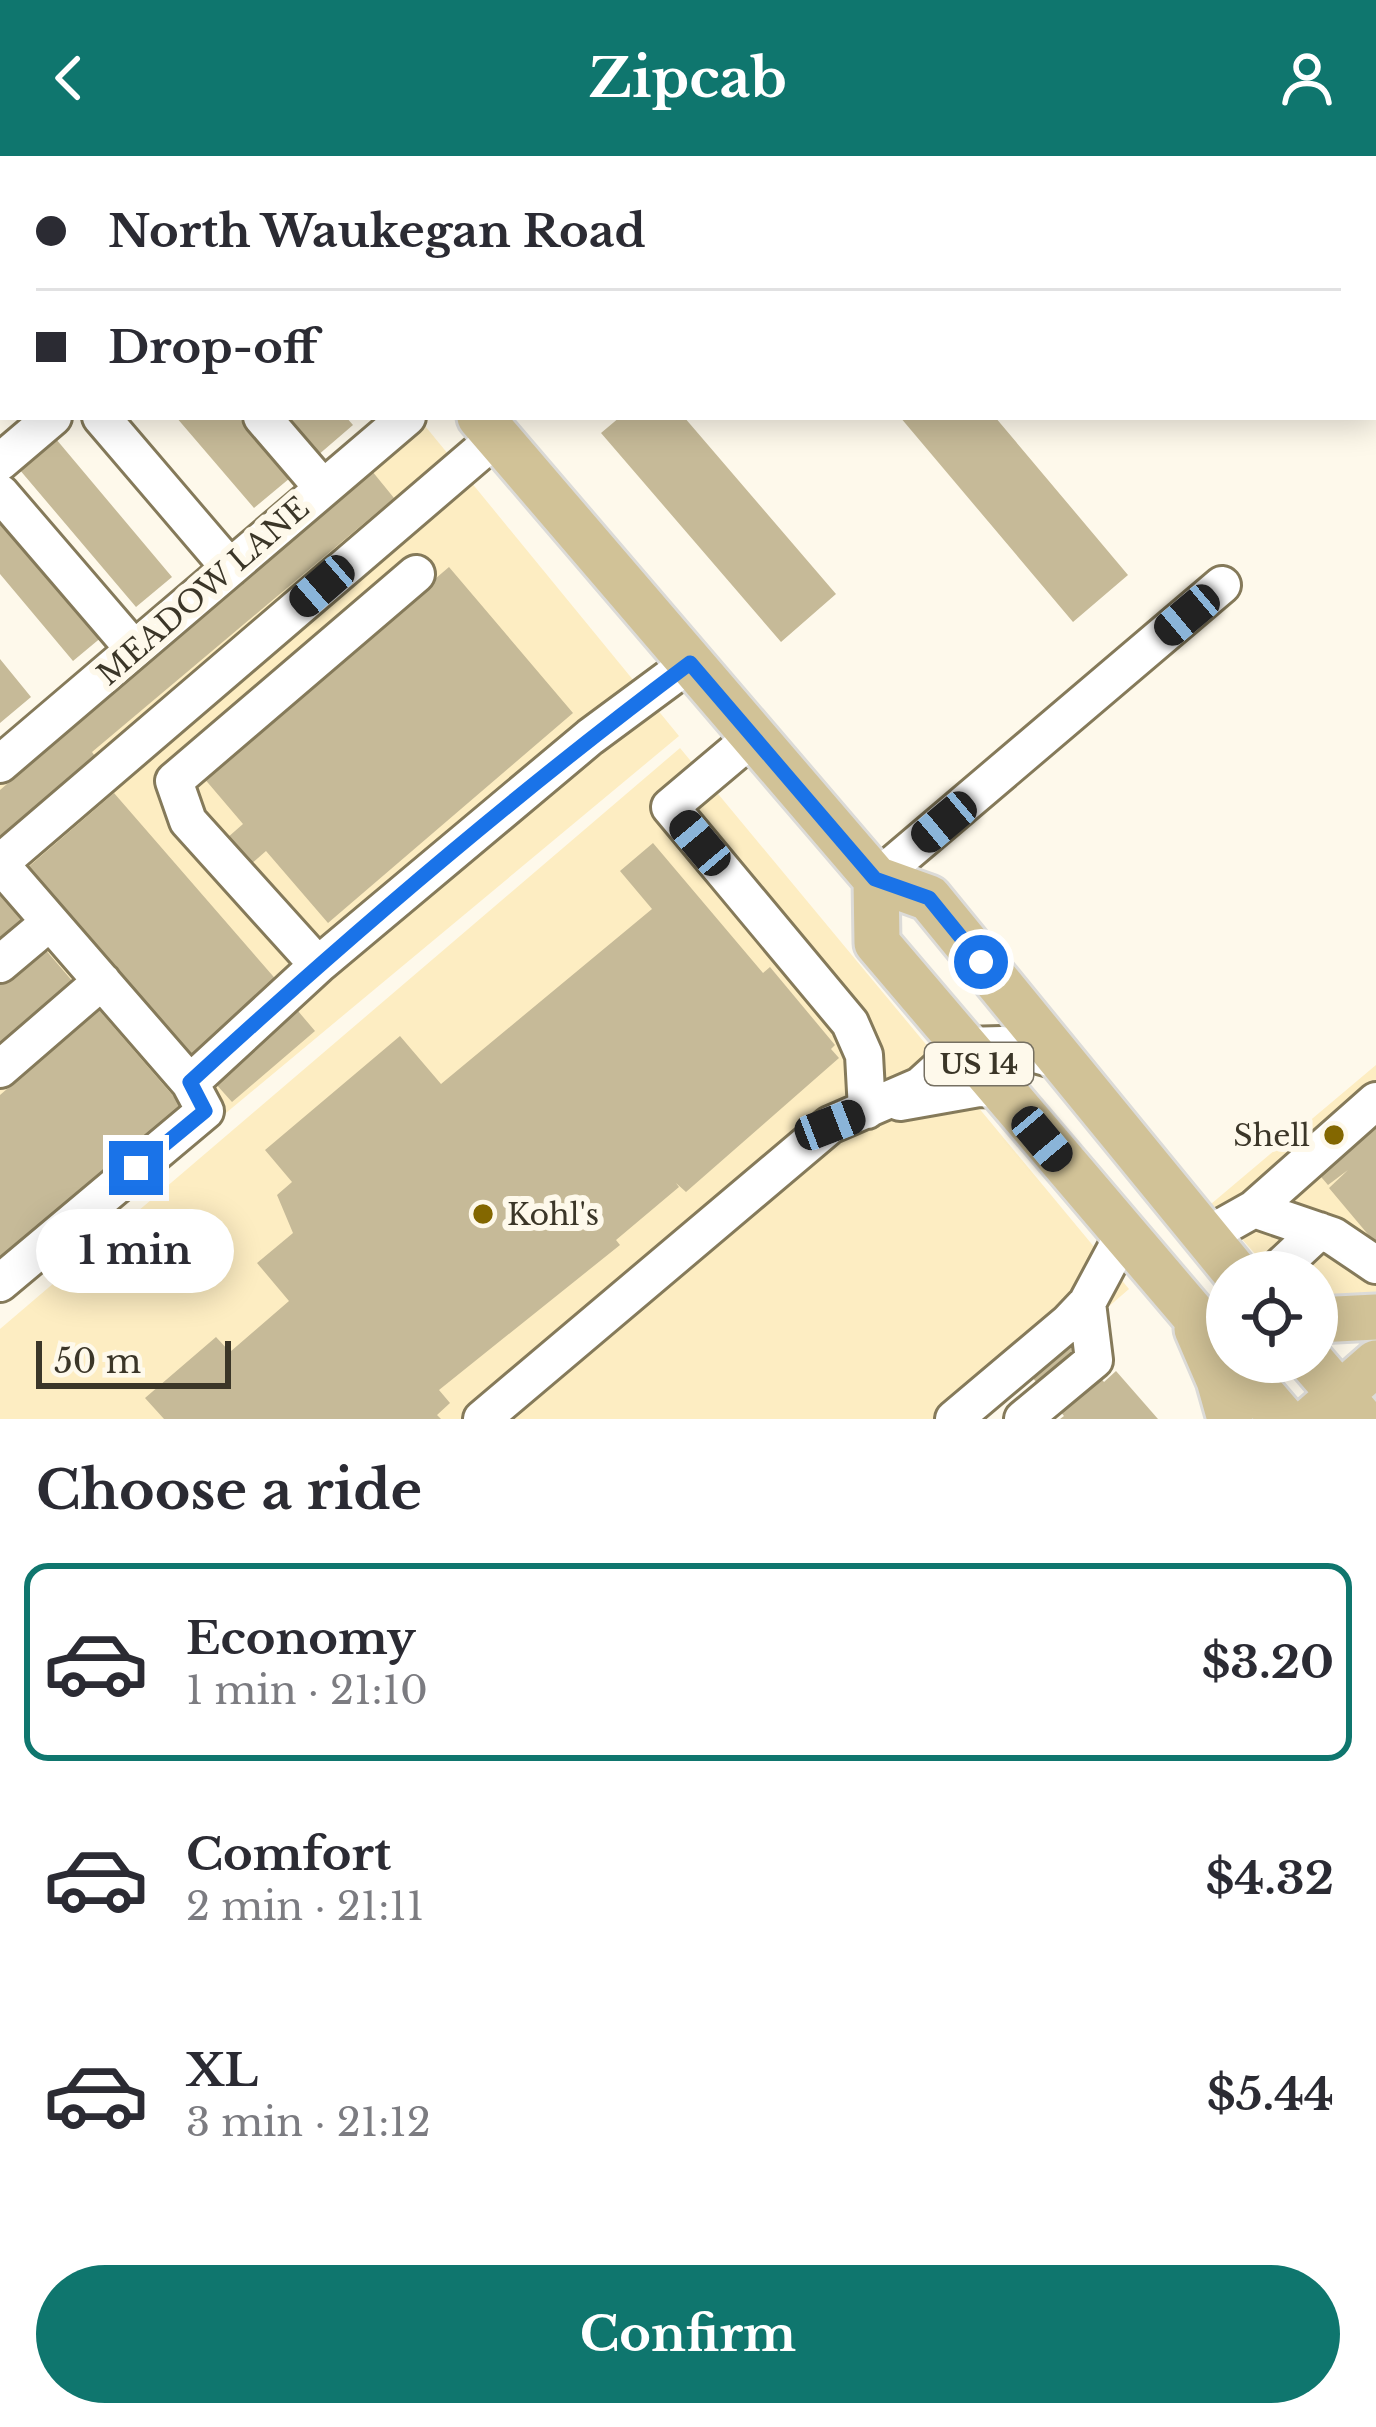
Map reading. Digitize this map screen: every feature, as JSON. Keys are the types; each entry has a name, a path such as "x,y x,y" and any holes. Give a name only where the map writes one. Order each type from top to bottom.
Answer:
{"main road":[{"name":"US 14","path":"488,427 875,879 929,898 1218,1251"},
{"name":"US 14","path":"875,879 877,943 1206,1330"},
{"path":"1189,1310 1230,1419"},
{"path":"1338,1319 1376,1317"},
{"path":"1331,1399 1376,1363"},
{"path":"1252,1383 1283,1419"}],"street":[{"path":"0,462 49,420"},
{"path":"104,420 230,568"},
{"path":"265,420 323,488"},
{"name":"MEADOW LANE","path":"1,763 402,420"},
{"path":"0,1283 205,1111 190,1082 0,863 286,617 488,427"},
{"path":"0,493 134,650"},
{"path":"318,965 188,821 174,781 416,574"},
{"path":"875,879 1222,585"},
{"path":"286,617 322,654"},
{"path":"190,1082 318,965 590,737 690,663"},
{"path":"753,737 670,807 850,1023 864,1055 876,1107"},
{"path":"0,964 50,922"},
{"path":"0,1069 102,981"},
{"path":"482,1419 830,1125 920,1086 964,1046 1001,1045 1064,1062"},
{"path":"876,1107 979,1088 1000,1089"},
{"path":"1206,1236 1254,1209 1376,1101"},
{"path":"1254,1209 1318,1231 1376,1265"},
{"path":"1297,1251 1318,1231"},
{"path":"954,1419 1040,1349 1087,1303 1124,1234"},
{"path":"1023,1419 1094,1360 1087,1303"}],"shaded area":[{"path":"421,421 679,736 0,1301 0,779"},
{"path":"680,748 1129,1289 979,1419 0,1419 0,1329"},
{"path":"1376,1065 1376,1307 1338,1309 1338,1251 1252,1251 1211,1204"}],"building":[{"path":"179,420 241,420 290,478 254,508"},
{"path":"287,420 349,420 353,425 317,456"},
{"path":"616,420 687,420 836,594 781,642 601,433"},
{"path":"903,420 998,420 1128,575 1073,622"},
{"path":"56,439 172,577 136,607 19,469"},
{"path":"372,471 394,498 92,752 97,759 0,842 0,790"},
{"path":"0,501 109,631 73,661 0,574"},
{"path":"449,567 573,713 328,923 266,851 250,865 227,838 243,824 203,777"},
{"path":"0,659 31,697 0,723"},
{"path":"114,793 279,983 191,1059 26,869"},
{"path":"653,843 763,973 770,967 835,1045 831,1049 839,1058 686,1192 676,1183 679,1187 616,1240 620,1245 439,1390 450,1403 437,1415 441,1419 164,1419 145,1398 216,1337 230,1352 289,1301 257,1263 293,1233 277,1195 292,1182 265,1150 400,1036 441,1084 652,909 620,871"},
{"path":"0,890 30,925 0,950"},
{"path":"44,948 80,990 0,1058 0,985"},
{"path":"99,1010 181,1105 0,1260 0,1095"},
{"path":"298,1011 315,1031 232,1102 215,1083"},
{"path":"1354,1100 1376,1126 1376,1244 1329,1188 1348,1170 1328,1185 1297,1149"},
{"path":"1071,1344 1104,1382 1116,1371 1158,1419 1060,1419 1064,1416 1032,1377"}],"place":[{"name":"Shell","path":"1334,1135"},
{"name":"Kohl's","path":"483,1214"}],"route":[{"path":"136,1168 205,1111 190,1082 318,965 590,737 690,663 875,879 929,898 981,962"}]}
